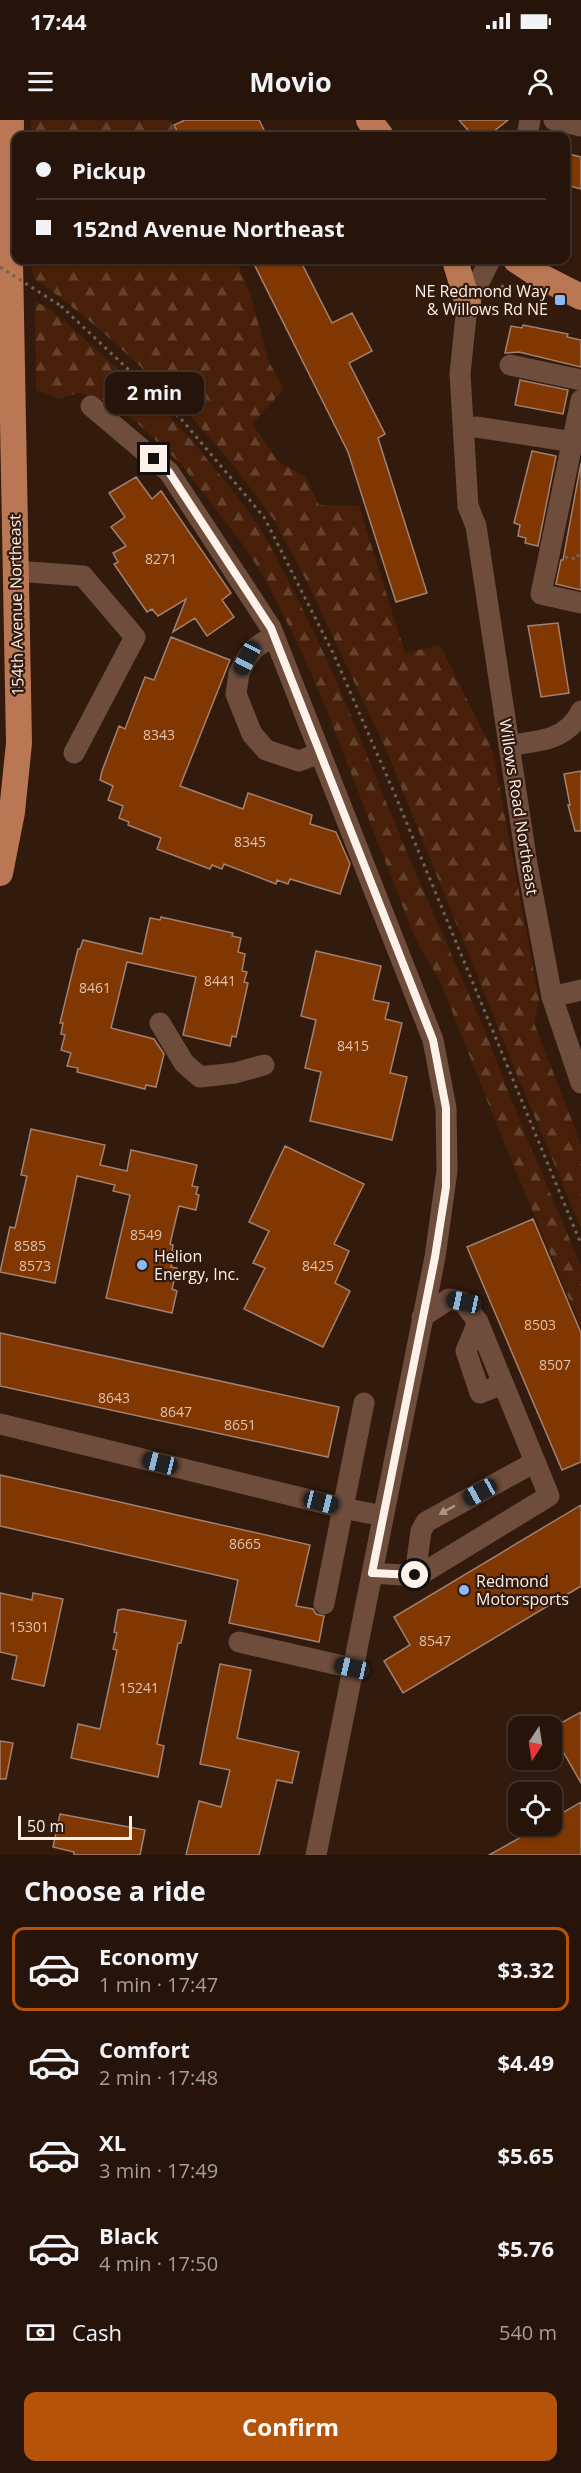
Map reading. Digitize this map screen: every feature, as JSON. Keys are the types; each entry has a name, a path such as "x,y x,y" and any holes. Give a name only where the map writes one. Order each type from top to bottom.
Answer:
{"main road":[{"name":"154th Avenue Northeast","path":"0,873 12,812 19,743 10,261 11,120"},
{"path":"456,264 468,304"},
{"path":"522,264 581,297"}],"street":[{"path":"554,120 581,126"},
{"name":"Willows Road Northeast","path":"488,264 468,304 460,374 468,506 476,526 527,864 552,996 581,1083"},
{"name":"Willows Road Northeast","path":"464,345 473,384 476,427 480,506 476,526"},
{"path":"510,365 581,380"},
{"path":"581,400 577,443 541,594 581,603"},
{"path":"91,406 169,472 274,634 433,1040 446,1108 447,1171 435,1257 316,1855"},
{"path":"476,427 577,443"},
{"path":"16,571 83,576 135,637 74,753"},
{"path":"274,634 255,648 247,658 239,673 236,694 252,734 266,750 298,761 320,753"},
{"path":"509,745 553,738 569,730 581,711"},
{"path":"552,996 581,990"},
{"path":"160,1023 184,1064 200,1077 235,1073 264,1065"},
{"path":"372,1573 418,1576 549,1496 478,1323 464,1302 449,1299 422,1317"},
{"path":"324,1604 364,1403"},
{"path":"0,1424 383,1516"},
{"path":"415,1575 421,1531 426,1521 535,1462"},
{"path":"239,1642 352,1668"}],"path":[{"path":"0,267 62,306 182,420 264,517 334,655 396,797 581,1244"}],"green space":[{"path":"31,120 170,120 176,132 31,132"},
{"path":"32,264 239,264 251,297 269,362 284,389 252,424 278,461 306,478 319,505 359,506 405,653 440,645 493,752 539,1000 534,1023 581,1144 581,1228 385,747 304,576 274,520 234,466 191,416 197,411 184,397 178,402 90,321 33,278"},
{"path":"35,301 54,312 155,402 189,437 262,531 293,589 335,677 407,853 484,1029 581,1266 581,1328 441,983 415,938 321,696 264,577 241,542 181,464 134,420 103,400 78,393 59,399 36,390"}],"building":[{"path":"185,120 259,120 265,132 178,132 174,125"},
{"path":"459,120 508,120 493,132 470,132"},
{"path":"570,154 581,157 581,189 570,186"},
{"path":"254,264 302,264 332,323 352,313 372,351 349,363 385,434 378,438 427,593 396,602 348,452"},
{"path":"523,325 568,334 567,337 581,340 581,367 519,352 505,353 511,326 522,328"},
{"path":"520,380 568,390 563,414 515,405"},
{"path":"532,451 556,456 538,546 525,543 526,538 518,536 520,525 514,523"},
{"path":"581,463 581,590 556,584 561,560 563,560"},
{"path":"136,477 152,499 161,491 231,593 222,600 234,617 207,636 195,618 173,632 186,599 158,616 152,609 147,612 114,564 118,562 113,553 126,546 111,527 125,517 109,493"},
{"path":"558,623 569,693 541,697 528,626"},
{"path":"171,637 230,660 180,786 243,809 248,793 312,815 310,824 336,832 350,864 340,894 290,879 288,884 277,880 276,884 224,864 222,869 212,865 210,869 157,849 161,838 128,825 129,822 119,818 123,806 108,800 113,786 100,780 102,771 119,726 125,729 145,677 154,680"},
{"path":"581,771 581,831 575,831 568,805 570,805 564,774"},
{"path":"161,917 233,933 232,936 241,938 238,952 245,954 242,971 247,972 244,982 248,983 236,1037 232,1036 230,1046 183,1035 196,977 127,962 111,1028 154,1039 164,1054 156,1087 146,1085 145,1089 77,1072 78,1068 67,1066 71,1053 61,1050 65,1035 61,1034 63,1023 60,1023 78,949 83,940 142,954 150,918 160,920"},
{"path":"316,951 381,966 373,1000 389,1003 385,1019 402,1023 390,1073 407,1077 392,1140 310,1121 321,1072 305,1068 316,1020 301,1016"},
{"path":"31,1129 105,1145 100,1165 127,1171 131,1150 197,1165 192,1186 198,1187 196,1210 179,1206 170,1244 173,1245 172,1251 174,1252 171,1267 177,1268 172,1289 177,1291 172,1313 106,1298 130,1195 113,1191 115,1185 77,1176 55,1283 0,1272 10,1227 15,1228 27,1176 21,1175"},
{"path":"285,1146 364,1184 334,1244 349,1251 335,1283 350,1291 323,1347 244,1309 265,1268 253,1263 269,1231 249,1222"},
{"path":"533,1219 581,1333 581,1462 562,1470 467,1247"},
{"path":"0,1333 339,1407 328,1457 0,1386"},
{"path":"0,1475 310,1545 296,1606 313,1609 316,1614 324,1616 319,1642 229,1623 238,1580 0,1526"},
{"path":"581,1505 581,1586 403,1693 384,1661 410,1645 394,1617"},
{"path":"0,1593 32,1600 33,1593 63,1599 44,1686 12,1679 17,1656 0,1652"},
{"path":"118,1610 186,1621 181,1643 178,1643 157,1744 164,1746 158,1777 71,1758 78,1724 100,1729 117,1650 113,1649 117,1633 114,1632"},
{"path":"220,1664 251,1670 237,1738 299,1752 292,1783 277,1780 259,1855 186,1855 199,1801 221,1807 230,1770 200,1764"},
{"path":"581,1712 581,1783 562,1750 562,1722"},
{"path":"0,1741 13,1743 6,1779 0,1779"},
{"path":"581,1802 581,1855 489,1855 523,1836 562,1836 562,1813"},
{"path":"60,1814 145,1830 140,1855 74,1855 74,1852 53,1847"}],"place":[{"name":"NE Redmond Way & Willows Rd NE","path":"560,300"},
{"name":"Helion Energy, Inc.","path":"142,1265"},
{"name":"Redmond Motorsports","path":"464,1590"}],"route":[{"path":"154,459 169,472 271,628 433,1040 446,1108 446,1187 435,1257 372,1573 415,1575"}]}
